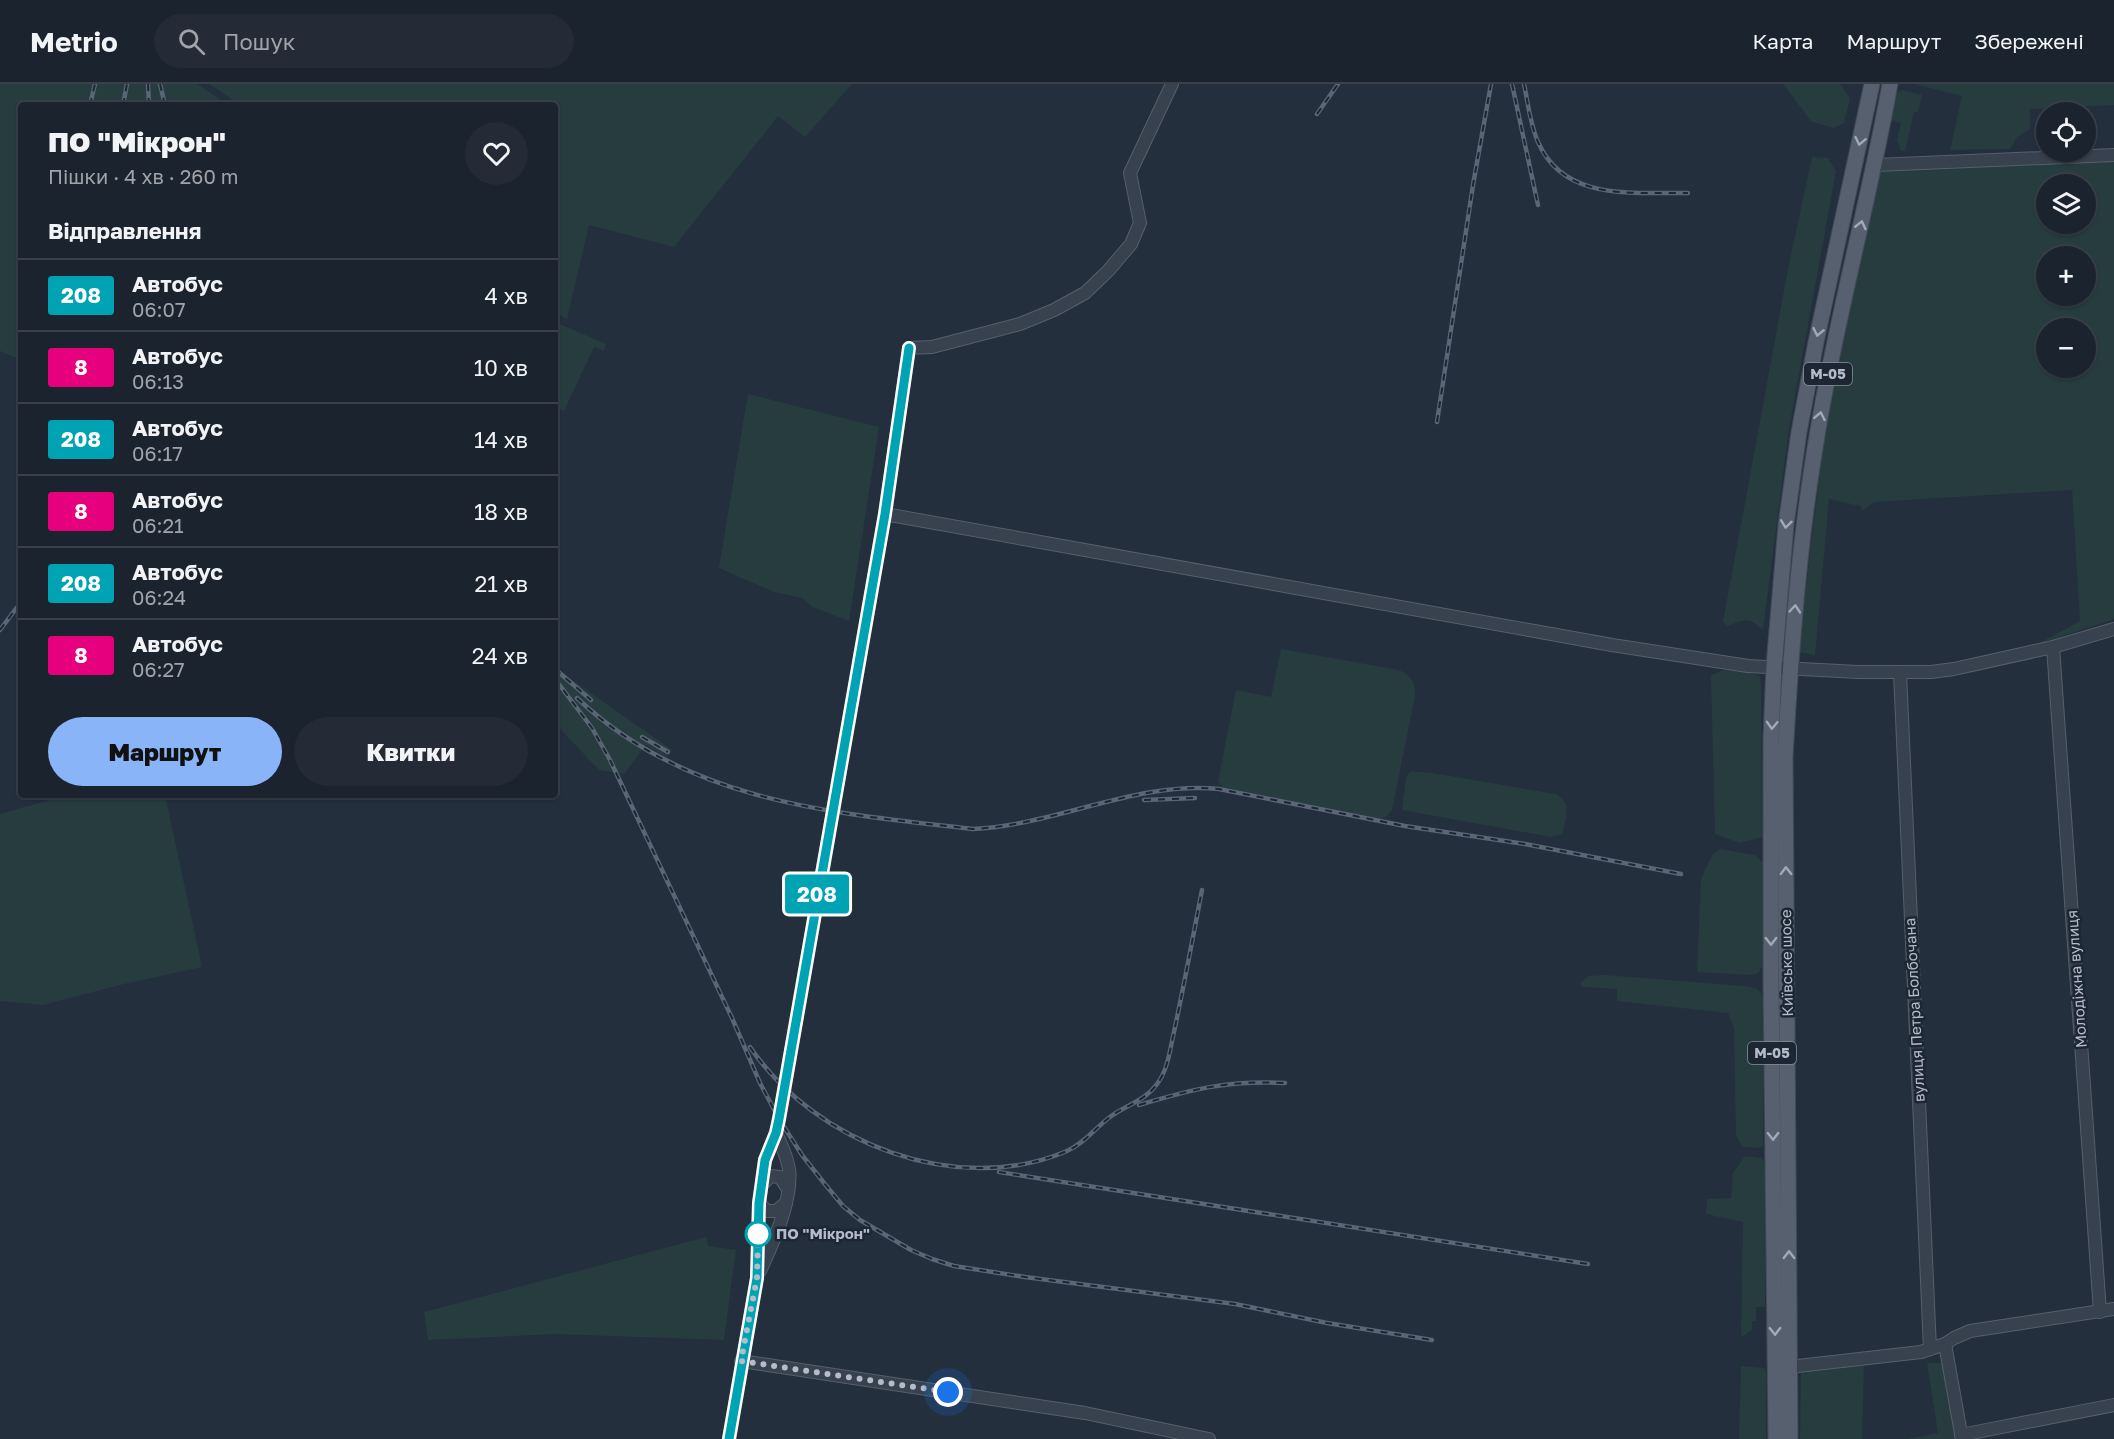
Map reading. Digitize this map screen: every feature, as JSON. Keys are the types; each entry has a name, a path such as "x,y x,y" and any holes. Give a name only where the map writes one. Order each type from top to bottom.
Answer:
{"main road":[{"name":"М-05","path":"1776,1439 1771,981 1771,738 1774,666 1786,525 1799,432 1816,342 1872,84"},
{"name":"М-05","path":"1790,668 1802,527 1817,435 1833,345 1876,165 1890,84"},
{"name":"Київське шосе","path":"1790,668 1785,757 1790,1439"}],"street":[{"path":"729,1439 757,1278 759,1203 765,1160 776,1133 885,514 909,348 932,347 1020,324 1054,310 1085,293 1108,271 1131,244 1140,223 1130,173 1172,84"},
{"path":"1876,165 2114,155"},
{"path":"885,514 1612,645 1718,662 1858,672 1931,672 2053,647 2114,629"},
{"name":"Молодіжна вулиця","path":"2053,647 2100,1312"},
{"name":"вулиця Петра Болбочана","path":"1899,672 1930,1349"},
{"path":"757,1278 786,1203 788,1189 789,1167 776,1133"},
{"path":"762,1185 770,1176 780,1177 788,1189"},
{"path":"759,1203 766,1211 776,1211 786,1203"},
{"path":"1790,1367 1921,1352 1970,1332 2114,1309"},
{"path":"1945,1344 1962,1437 2114,1405"},
{"path":"741,1361 1085,1413 1209,1439"}],"green space":[{"path":"0,84 197,84 224,102 18,102 18,359 0,351"},
{"path":"209,84 852,84 805,137 778,116 674,247 589,225 567,319 558,314 558,102 236,102"},
{"path":"1783,84 1840,84 1850,98 1844,123 1833,128 1811,121"},
{"path":"1914,84 2114,84 2114,105 2096,106 2096,102 2036,102 2036,109 2030,109 2030,129 2017,137 2010,149 1950,150 1962,96"},
{"path":"1902,90 1922,95 1918,112 1914,112 1905,151 1901,151 1897,140 1901,123 1889,120 1897,93"},
{"path":"1812,157 1828,158 1836,171 1789,429 1763,630 1747,620 1728,626 1723,622 1789,264"},
{"path":"2114,159 2114,619 2036,645 2080,621 2072,490 1874,502 1862,511 1860,506 1829,499 1815,655 1798,652 1825,429 1878,175 1883,171 2096,162 2096,160"},
{"path":"558,323 606,344 604,351 594,347 564,411 558,408"},
{"path":"748,394 879,427 849,621 813,607 802,598 774,592 719,568"},
{"path":"1281,649 1399,670 1412,680 1415,696 1392,810 1386,817 1375,819 1222,787 1218,781 1236,690 1271,697"},
{"path":"1732,667 1760,676 1761,684 1762,837 1740,843 1715,834 1711,675"},
{"path":"558,670 672,750 666,757 646,745 624,774 599,770 558,726"},
{"path":"1411,771 1555,794 1561,797 1567,811 1562,834 1551,837 1402,810 1406,777"},
{"path":"57,798 166,798 202,967 43,1005 0,1001 0,814"},
{"path":"1720,849 1755,855 1763,863 1762,967 1758,973 1750,975 1697,972 1701,879 1712,855"},
{"path":"1605,975 1748,986 1760,992 1763,998 1763,1146 1743,1147 1736,1135 1734,1028 1728,1013 1617,1001 1617,989 1583,987 1580,983 1589,976"},
{"path":"1745,1156 1761,1158 1765,1162 1765,1307 1756,1307 1756,1321 1752,1321 1752,1330 1741,1337 1743,1222 1706,1214 1707,1199 1731,1198 1733,1173"},
{"path":"706,1237 708,1246 736,1250 724,1340 555,1334 428,1340 424,1312"},
{"path":"1864,1363 1862,1439 1800,1439 1801,1370"},
{"path":"1927,1363 1943,1363 1960,1439 1908,1439 1938,1433"},
{"path":"1741,1366 1764,1368 1766,1371 1766,1439 1739,1439"}],"railway":[{"path":"91,102 95,84"},
{"path":"124,102 127,84"},
{"path":"148,84 149,102"},
{"path":"160,84 164,102"},
{"path":"1317,114 1338,84"},
{"path":"1437,422 1473,185 1491,84"},
{"path":"1512,84 1538,205"},
{"path":"1524,84 1531,121 1538,142 1550,161 1565,175 1602,190 1688,193"},
{"path":"0,630 18,606"},
{"path":"558,672 591,700"},
{"path":"558,683 592,728 610,760 732,1018 760,1083 779,1119 802,1155 824,1183 843,1206 860,1220 911,1250 954,1266 1235,1304 1327,1323 1432,1340"},
{"path":"577,698 620,733 665,760 713,781 814,808 973,829 1035,820 1157,791 1188,788 1219,789 1405,826 1525,844 1681,874"},
{"path":"642,737 668,752"},
{"path":"1144,800 1195,798"},
{"path":"750,1047 778,1081 811,1110 850,1134 892,1153 935,1164 980,1168 1024,1164 1067,1151 1085,1140 1110,1117 1147,1095 1161,1078 1170,1052 1202,890"},
{"path":"1139,1105 1177,1094 1228,1084 1285,1083"},
{"path":"999,1172 1588,1264"}],"bus line":[{"name":"208","path":"729,1439 757,1278 759,1203 765,1160 779,1119 885,514 909,348"}],"place":[{"name":"ПО \"Мікрон\"","path":"758,1234"}],"route":[{"path":"758,1234 757,1278 741,1361 948,1392"}]}
